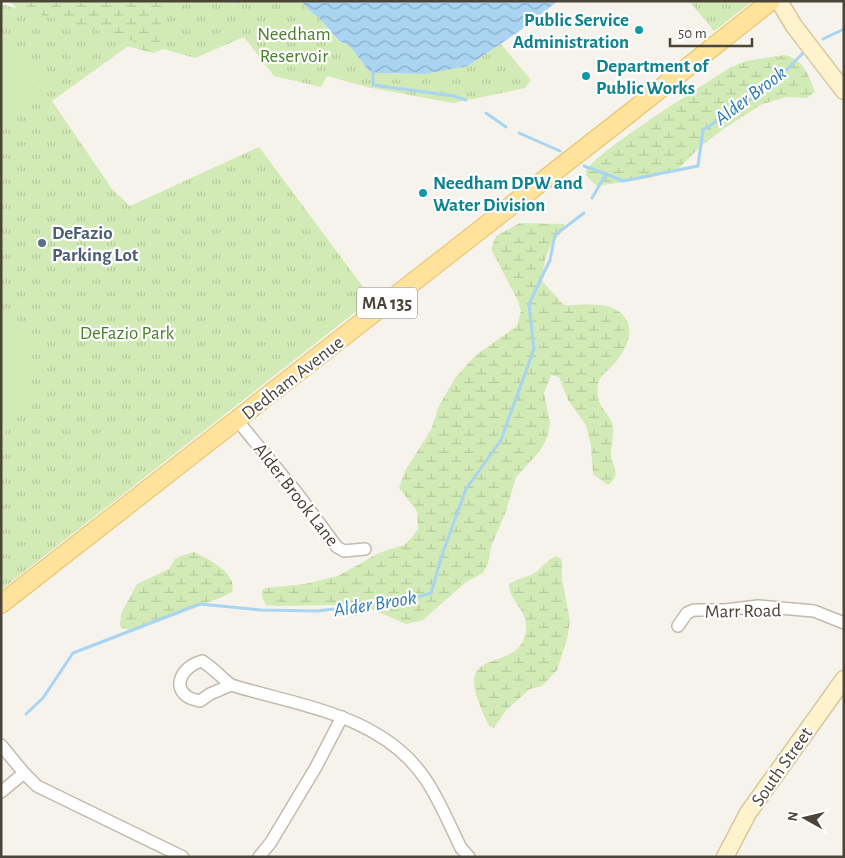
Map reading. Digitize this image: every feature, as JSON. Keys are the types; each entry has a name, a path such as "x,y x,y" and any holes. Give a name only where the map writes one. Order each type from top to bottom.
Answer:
{"main road":[{"name":"Dedham Avenue","path":"1,604 771,1"}],"street":[{"path":"779,1 794,26 844,91"},
{"name":"Alder Brook Lane","path":"237,420 297,493 338,547 344,551 366,549"},
{"name":"Marr Road","path":"678,626 687,613 694,610 725,610 758,606 814,611 844,623"},
{"name":"South Street","path":"725,857 748,813 844,679"},
{"path":"231,685 315,707 342,717 382,737 407,757 426,780 461,848 469,857"},
{"path":"259,857 271,842 316,767 342,717"},
{"path":"1,745 24,774 44,790 183,857"},
{"path":"1,792 24,774"}],"green space":[{"path":"9,1 233,1 169,47 153,53 33,21"},
{"name":"Needham Reservoir","path":"161,1 301,1 320,19 338,41 349,45 369,71 375,73 425,74 468,66 501,44 531,80 525,88 453,103 367,87 327,76 321,87 274,76 244,37 195,58 160,48"},
{"path":"689,1 753,1 714,31"},
{"name":"DeFazio Park","path":"1,4 135,41 52,101 112,189 130,206 259,147 372,299 1,590"},
{"path":"1,44 42,83 1,118"},
{"path":"784,55 796,60 808,74 815,92 807,98 787,97 762,104 701,146 676,171 644,179 597,186 587,176 586,172 592,164 606,151 729,68 746,61"},
{"path":"520,223 564,224 563,230 547,253 542,281 564,305 607,306 621,313 629,325 628,339 623,352 598,383 599,401 611,420 613,427 611,454 615,471 614,479 608,485 593,474 591,446 586,425 568,400 559,377 551,375 544,393 550,423 547,438 540,451 516,477 505,514 492,544 488,563 483,573 466,582 423,620 406,624 367,607 266,605 262,597 262,590 266,588 305,584 338,576 379,553 404,545 418,529 417,511 399,488 405,471 431,430 439,406 455,378 476,355 517,326 521,311 518,301 491,249 496,236"},
{"path":"5,308 24,336 30,371 24,407 1,438 1,311"},
{"path":"194,552 214,563 226,573 233,585 232,592 130,630 120,626 121,614 137,584 169,569 175,559"},
{"path":"556,556 562,560 562,579 570,621 567,639 557,670 542,686 530,689 507,709 494,728 489,726 477,698 474,686 476,672 481,666 514,651 521,645 525,635 525,619 512,597 509,585 515,580 533,574"}],"water":[{"name":"Needham Reservoir","path":"301,1 558,1 518,32 468,66 425,74 375,73 369,71 349,45 339,41"}],"waterway":[{"name":"Alder Brook","path":"823,39 844,29"},
{"name":"Alder Brook","path":"592,198 606,174 623,181 698,166 703,130 772,85 803,53"},
{"path":"373,70 373,85 454,96 466,100"},
{"path":"486,113 506,127"},
{"path":"519,133 560,151"},
{"path":"584,166 606,174"},
{"name":"Alder Brook","path":"26,714 43,698 73,653 200,604 261,610 317,611 403,601 431,593 442,555 466,489 501,440 534,349 529,304 550,260 555,235 584,213"}],"place":[{"name":"Public Service Administration","path":"639,30"},
{"name":"Department of Public Works","path":"586,76"},
{"name":"Needham DPW and Water Division","path":"423,193"},
{"name":"DeFazio Parking Lot","path":"42,243"}]}
